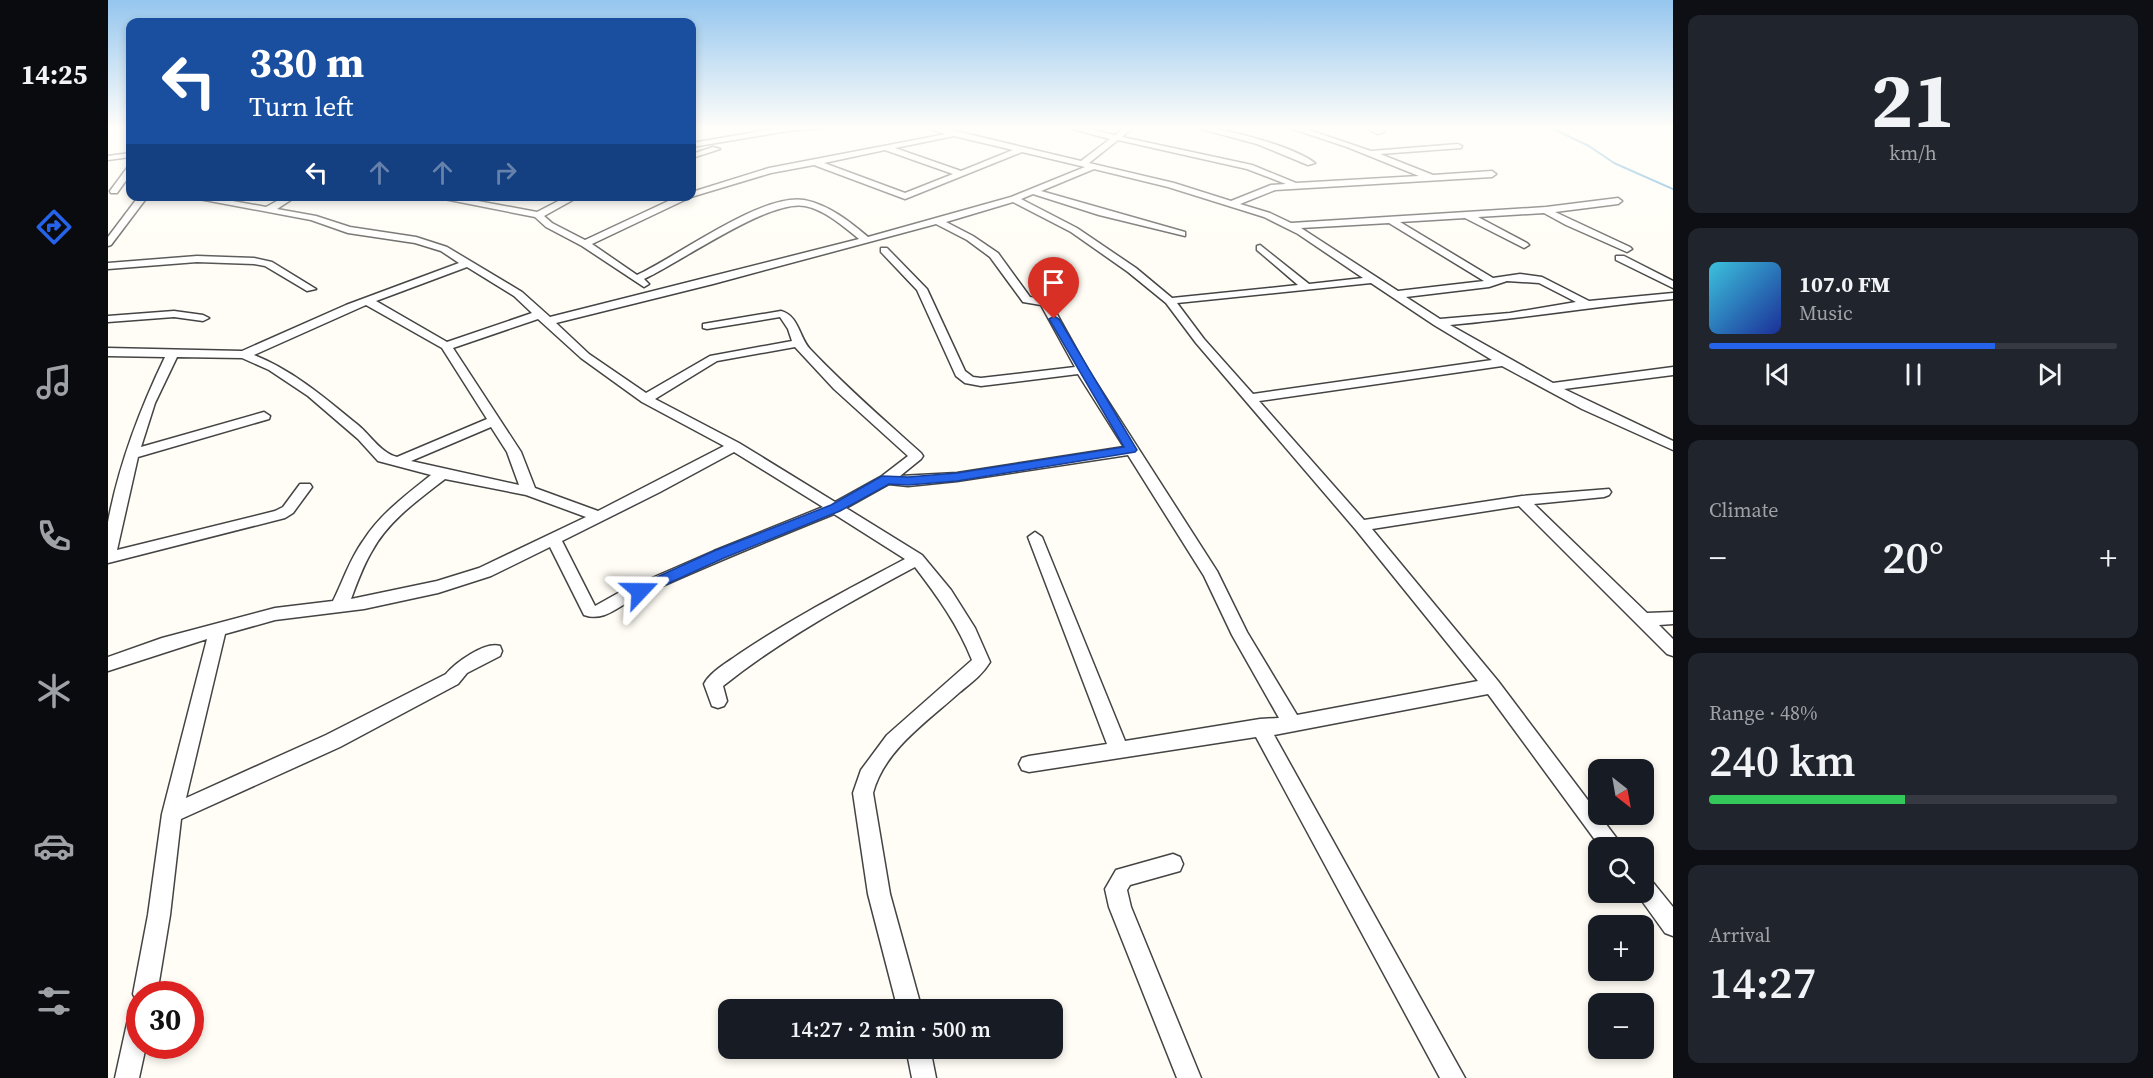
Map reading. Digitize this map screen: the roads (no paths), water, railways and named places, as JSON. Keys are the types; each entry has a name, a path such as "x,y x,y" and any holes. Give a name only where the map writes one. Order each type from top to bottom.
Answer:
{"street":[{"path":"111,191 123,177"},
{"path":"696,194 747,177"},
{"path":"855,177 903,195 954,177"},
{"path":"446,346 545,318 659,293 937,221 1014,199 1064,177"},
{"path":"1138,177 1233,202 1290,225 1394,295 1504,362 1586,406 1673,446"},
{"path":"1277,177 1298,185"},
{"path":"1233,202 1262,190 1298,185 1443,177"},
{"path":"1031,190 1102,213 1182,234"},
{"path":"1014,199 1074,230 1132,270 1170,301 1200,341 1361,526 1492,686 1606,837"},
{"path":"108,243 112,233 140,201"},
{"path":"216,201 313,218 348,230 427,243 444,249 518,294 593,362 646,399 734,446 917,559 945,594 969,633 981,662 971,674 913,723 863,780 863,793 879,894 907,999"},
{"path":"268,210 284,201"},
{"path":"461,201 538,215 553,227 585,244 659,293"},
{"path":"538,215 566,201"},
{"path":"585,244 676,201"},
{"path":"1290,225 1546,210 1618,201"},
{"path":"637,279 683,256 723,231 772,208 791,202 804,203 834,215 867,240"},
{"path":"1546,210 1624,253 1673,285"},
{"path":"1465,214 1524,245"},
{"path":"1391,220 1491,281"},
{"path":"937,221 970,238 994,255 1027,300 1045,302 1082,370 1211,575 1240,634 1292,724"},
{"path":"1260,248 1308,288"},
{"path":"884,250 922,289 960,373 969,380 981,382 1082,370"},
{"path":"108,267 196,259 262,262 311,289"},
{"path":"244,355 365,301 468,263"},
{"path":"1394,295 1489,284 1491,281 1520,276 1534,277 1587,304"},
{"path":"1170,301 1374,280"},
{"path":"1438,323 1500,318 1587,304 1673,296"},
{"path":"365,301 377,305 446,346 514,452 529,491"},
{"path":"108,319 174,314 203,318"},
{"path":"554,540 590,611 598,612 626,596 719,555 835,508 887,479 913,461 916,456 913,452 838,386 798,343 794,329 786,316 781,314 707,326"},
{"path":"646,399 714,358 798,343"},
{"path":"108,352 244,355 273,367 294,380 363,436 384,458 442,474 529,491 598,516"},
{"path":"172,355 149,403 132,454 108,556 280,515 288,510 304,487"},
{"path":"1251,398 1504,362"},
{"path":"1552,387 1673,371"},
{"path":"132,454 264,416"},
{"path":"399,462 494,421"},
{"path":"108,664 162,645 275,614 339,606 438,587 485,572 655,489 734,446"},
{"path":"887,479 908,481 957,477 1131,450"},
{"path":"339,606 366,548 376,533 394,512 442,474"},
{"path":"1361,526 1522,501 1604,492"},
{"path":"1522,501 1673,649"},
{"path":"1035,537 1119,750"},
{"path":"718,701 713,684 725,674 772,641 838,601 917,559"},
{"path":"1643,620 1673,618"},
{"path":"147,981 159,915 172,814 218,629"},
{"path":"172,814 333,741 452,679 461,668 494,651"},
{"path":"1029,764 1292,724 1492,686"},
{"path":"1260,728 1454,1078"},
{"path":"1173,864 1123,877 1116,889 1120,906 1189,1078"},
{"path":"1654,900 1673,925"},
{"path":"126,1078 131,1059"},
{"path":"920,1059 924,1078"}],"waterway":[{"path":"1646,177 1673,189"}]}
